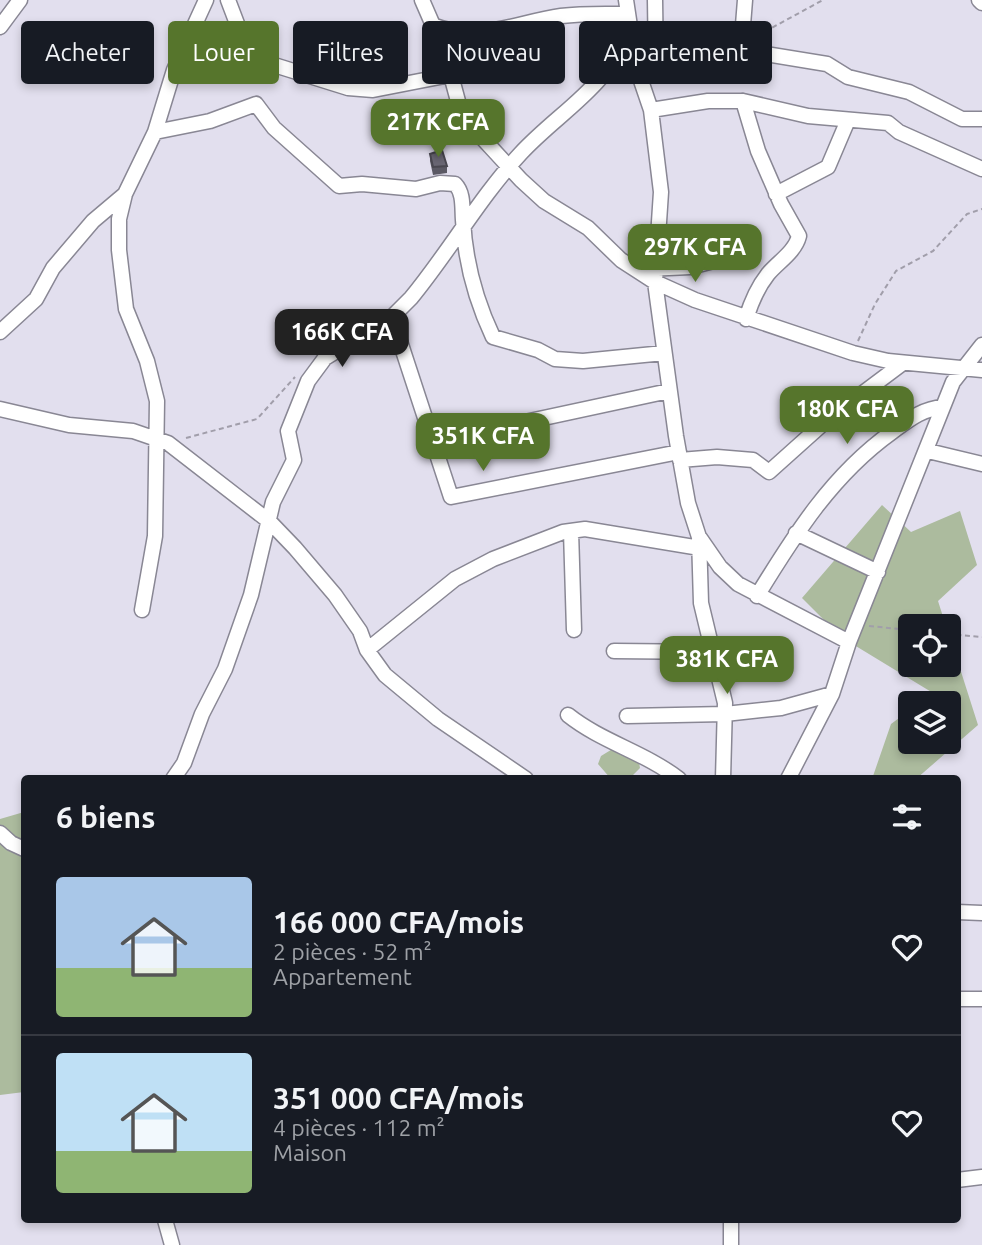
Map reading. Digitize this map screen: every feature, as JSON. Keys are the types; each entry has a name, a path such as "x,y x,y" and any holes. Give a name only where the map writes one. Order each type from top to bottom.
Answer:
{"street":[{"path":"0,27 20,0"},
{"path":"142,610 155,536 161,440 152,376 126,309 121,272 120,219 125,194 155,132 174,70 206,0"},
{"path":"228,0 244,42 271,64 348,88 373,90 422,80"},
{"path":"422,0 431,21"},
{"path":"655,0 655,21"},
{"path":"743,21 745,0"},
{"path":"545,21 626,7"},
{"path":"772,53 827,64 848,77 909,92 962,120 982,119"},
{"path":"453,84 462,116 521,180 544,201 588,228 635,269 655,275 746,319 853,353 903,363 982,370"},
{"path":"176,775 184,763 202,715 225,668 251,595 278,487 294,460 288,430 317,365 392,317 419,289 510,166 594,84"},
{"path":"642,84 651,110 661,192 655,275 664,353 679,456 699,543 701,603 725,713 723,775"},
{"path":"651,110 708,101 743,101 808,116 888,123 899,132 982,169"},
{"path":"743,101 758,151 776,194 799,236 797,246 780,261 754,294 746,319"},
{"path":"155,132 210,121 256,104 274,128 339,187 362,184 416,189 440,183 455,184 461,194 463,230 474,286 493,337 538,350 555,359 583,361 664,353"},
{"path":"776,194 828,167 848,120"},
{"path":"0,332 36,299 53,268 93,221 125,194"},
{"path":"655,275 749,253"},
{"path":"392,317 451,497 679,456 752,460 769,472 827,420 903,363"},
{"path":"790,775 832,694 856,624 928,451 949,388 981,342"},
{"path":"432,442 669,391"},
{"path":"757,596 796,533 831,486 876,443 925,408 943,407"},
{"path":"0,408 69,425 100,426 161,440 270,522 335,595 360,631 366,650 385,675 438,719 520,775"},
{"path":"928,451 982,464"},
{"path":"366,650 455,579 502,556 571,531 585,529 699,543 720,567 757,596 849,642"},
{"path":"571,531 574,630"},
{"path":"796,533 878,572"},
{"path":"614,651 713,652"},
{"path":"627,716 781,708 832,694"},
{"path":"568,715 584,727 649,758 673,775"},
{"path":"0,833 21,848"},
{"path":"961,912 982,913"},
{"path":"961,999 982,999"},
{"path":"961,1180 982,1177"},
{"path":"166,1223 172,1245"},
{"path":"731,1223 731,1245"}],"path":[{"path":"772,28 824,0"},
{"path":"853,353 875,304 896,271 933,251 967,214 982,209"},
{"path":"161,440 257,419 299,372 317,365"},
{"path":"856,624 898,629"},
{"path":"961,635 982,637"}],"green space":[{"path":"882,505 911,532 960,511 977,565 938,601 942,614 898,614 898,672 841,637 802,598"},
{"path":"961,672 978,725 961,740 961,691 930,691 907,677 961,677"},
{"path":"898,719 898,754 945,754 921,775 873,775 891,724"},
{"path":"619,745 633,754 640,768 633,775 608,775 598,764 601,756"},
{"path":"21,813 21,1092 0,1095 0,819"}],"building":[{"path":"442,150 447,166 433,167 430,154"}]}
